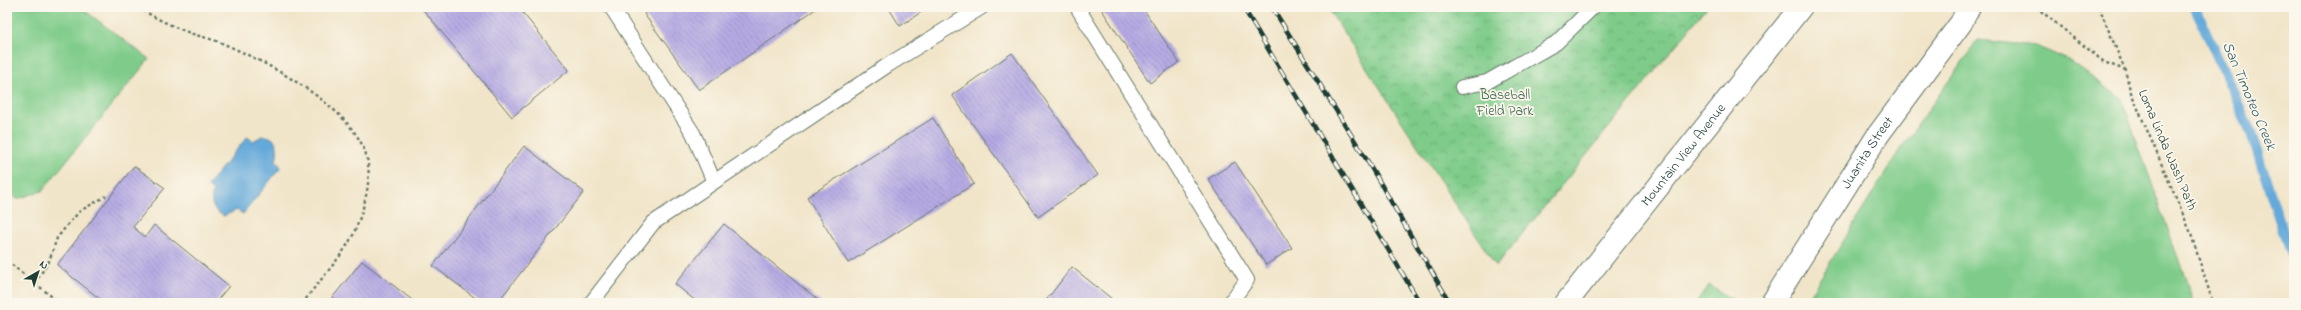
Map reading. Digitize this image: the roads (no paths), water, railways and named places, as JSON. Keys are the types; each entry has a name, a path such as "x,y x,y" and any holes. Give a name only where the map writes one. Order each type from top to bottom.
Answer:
{"main road":[{"name":"Mountain View Avenue","path":"1566,303 1801,7"},
{"name":"Juanita Street","path":"1772,303 1878,135 1961,23 1969,7"}],"lane":[{"path":"611,7 693,134 714,182"},
{"path":"591,303 653,222 888,65 982,7"},
{"path":"1077,7 1247,280 1230,303"},
{"path":"1462,87 1487,82 1556,43 1593,7"}],"water":[{"path":"262,136 267,136 274,140 277,148 276,161 281,167 243,214 237,210 224,216 214,209 212,203 213,191 207,186 247,137 253,141"}],"waterway":[{"name":"San Timoteo Creek","path":"2195,7 2250,130 2294,265"}],"railway":[{"path":"1243,7 1420,303"},
{"path":"1272,7 1368,162 1450,303"}],"park label":[{"name":"Baseball Field Park","path":"1505,104"}]}
